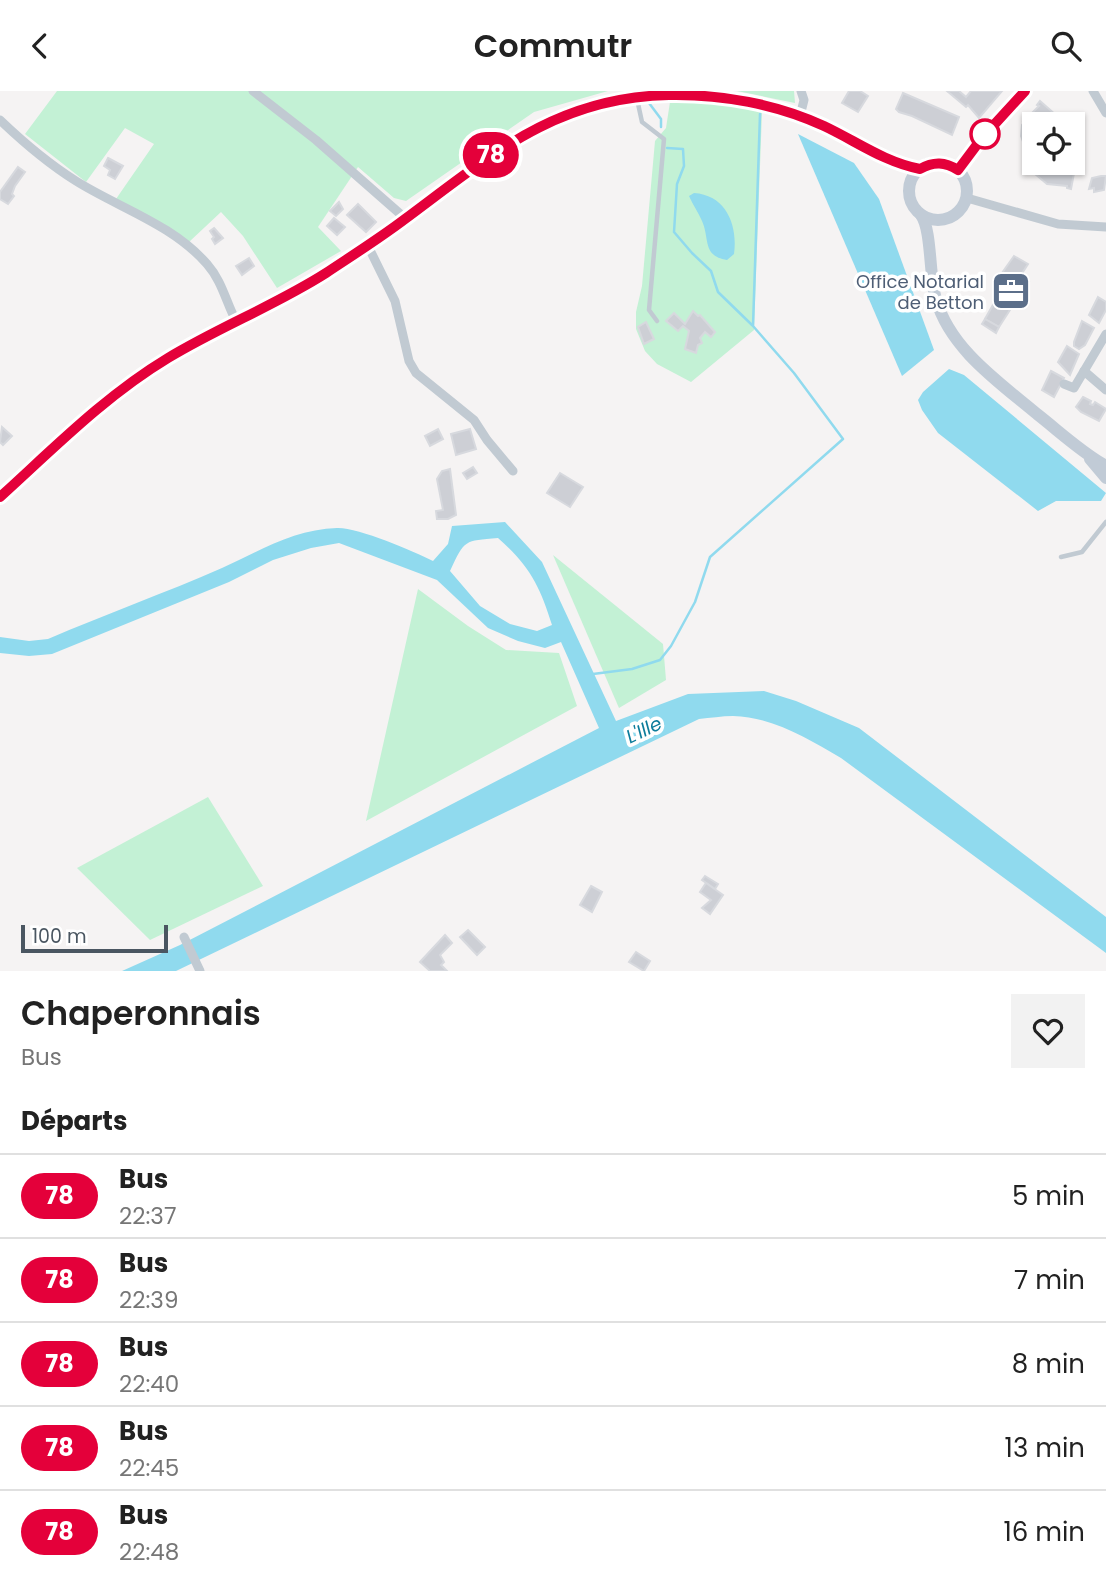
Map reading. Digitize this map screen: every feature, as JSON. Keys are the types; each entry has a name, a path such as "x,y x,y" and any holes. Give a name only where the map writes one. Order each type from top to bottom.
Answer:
{"main road":[{"path":"958,170 982,138 1025,91"},
{"path":"0,497 30,465 165,356 283,294 406,219 522,132 557,119 593,107 668,95 754,103 823,125 887,160 920,169"},
{"path":"887,160 910,184"},
{"path":"921,215 943,220 954,216 962,208 967,198 964,178 958,170 939,162 929,164 920,169 910,184 911,201 927,225 936,301 949,328 962,347 995,378 1087,455 1106,466"},
{"path":"928,251 934,231 943,220"},
{"path":"1087,455 1106,478"}],"street":[{"path":"253,91 316,140 406,219"},
{"path":"800,116 802,96 812,91"},
{"path":"1093,91 1106,113"},
{"path":"0,120 76,181 174,235 192,249 222,286 236,321"},
{"path":"967,198 1058,224 1106,227"},
{"path":"365,244 395,301 409,361 416,373 474,420 513,471"},
{"path":"1064,384 1074,388 1106,334"},
{"path":"1084,371 1106,390"},
{"path":"184,937 199,970"}],"lane":[{"path":"636,98 642,122 664,139 649,310 657,321"},
{"path":"1062,557 1082,552 1106,522"}],"green space":[{"path":"57,91 608,91 534,112 406,201 394,198 358,167 318,227 341,251 277,288 243,236 221,212 189,242 116,199 154,144 125,128 86,182 25,134"},
{"path":"737,91 794,91 795,103"},
{"path":"670,102 726,104 762,112 754,330 691,382 657,364 645,351 636,329 655,141 666,128"},
{"path":"553,555 663,644 666,680 619,708"},
{"path":"418,589 506,650 559,653 577,706 366,821"},
{"path":"208,797 263,886 150,940 77,868"}],"water":[{"path":"798,134 854,163 879,199 934,350 902,376"},
{"path":"694,193 714,199 732,222 734,254 727,260 710,251 702,221 689,196"},
{"path":"949,369 964,375 1106,493 1101,501 1056,501 1038,511 938,433 918,400 923,392"},
{"name":"L'Ille","path":"505,522 542,562 616,721 688,694 764,691 796,701 859,728 1106,917 1106,953 841,758 776,725 733,716 699,719 176,971 122,971 180,945 599,728 561,642 545,648 518,641 488,628 437,580 339,543 311,548 273,560 229,582 52,654 29,656 0,653 0,637 29,641 48,639 201,577 278,542 322,529 358,531 433,561 448,544 452,526","holes":["498,538 526,567 543,599 552,625 537,631 510,624 480,606 450,571 467,544"]}],"building":[{"path":"849,91 860,91 868,96 858,112 842,103"},
{"path":"947,91 959,91 966,97 971,91 1002,91 979,118 968,105 966,107"},
{"path":"903,93 959,117 952,135 899,112 896,109"},
{"path":"1040,101 1053,112 1033,112 1039,106 1037,105"},
{"path":"108,158 123,166 115,179 108,175 110,170 104,166"},
{"path":"18,167 25,172 15,186 12,194 14,196 8,204 0,199 0,192"},
{"path":"1036,175 1074,175 1071,189 1067,186 1047,184"},
{"path":"1106,176 1104,190 1094,192 1094,188 1089,189 1092,178"},
{"path":"339,202 343,209 336,216 330,211"},
{"path":"358,204 376,222 366,232 347,215"},
{"path":"334,218 345,227 337,235 327,226"},
{"path":"214,228 223,238 215,244 210,231"},
{"name":"Office Notarial de Betton","path":"1014,256 1028,264 1021,275 1029,282 1027,285 1025,283 1020,295 1027,299 1025,303 1017,299 999,327 985,319 1002,289 997,286 1000,282 997,280"},
{"path":"249,258 254,266 242,275 236,266"},
{"path":"1098,297 1106,302 1106,310 1099,323 1089,315"},
{"path":"693,311 715,332 711,337 705,332 700,338 702,343 698,345 696,353 685,349 689,331 683,326 678,331 666,321 674,313 685,324"},
{"path":"985,319 999,327 996,333 982,324"},
{"path":"1082,321 1094,328 1085,345 1079,349 1074,346 1074,342"},
{"path":"646,322 654,339 644,344 638,327"},
{"path":"1067,346 1079,354 1070,375 1058,362"},
{"path":"1051,371 1064,378 1054,397 1042,390"},
{"path":"1083,397 1091,401 1090,404 1095,402 1106,409 1099,421 1076,407"},
{"path":"2,427 12,436 3,445 0,442"},
{"path":"438,429 443,439 430,446 425,436"},
{"path":"470,429 476,449 456,455 451,434"},
{"path":"473,467 477,473 467,479 463,473"},
{"path":"450,469 456,515 448,519 437,519 436,511 443,510 437,479 442,471"},
{"path":"560,473 583,487 570,507 547,493"},
{"path":"705,876 718,884 715,889 702,880"},
{"path":"706,883 723,895 710,914 702,908 711,900 700,892"},
{"path":"591,886 602,892 592,912 580,905"},
{"path":"468,930 485,947 477,955 460,937"},
{"path":"445,935 452,943 440,955 444,962 441,965 447,971 430,971 420,962"},
{"path":"636,952 650,961 644,971 629,962"}],"waterway":[{"path":"649,103 661,119 661,127"},
{"path":"593,674 632,669 660,660 671,646 695,602 710,557 843,439 794,373 753,326 760,114"},
{"path":"667,148 683,149 684,166 677,184 674,232 711,271 718,292 752,325"}],"bus line":[{"name":"78","path":"0,497 79,424 148,371 187,347 316,279 406,219 486,158 557,119 593,107 636,98 668,95 710,97 754,103 800,116 823,125 887,160 920,169 939,162 958,170 982,138 1025,91"}],"place":[{"name":"Office Notarial de Betton","path":"1011,291"}]}
